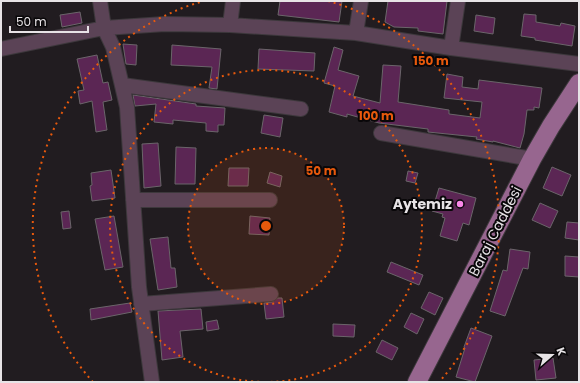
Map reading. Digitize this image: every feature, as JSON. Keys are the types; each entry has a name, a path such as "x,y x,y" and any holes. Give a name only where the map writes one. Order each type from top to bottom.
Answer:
{"main road":[{"name":"Baraj Caddesi","path":"417,382 532,159 579,83"}],"street":[{"path":"100,1 104,28 113,46 127,107 141,304 152,382"},
{"path":"230,25 233,1"},
{"path":"356,33 361,1"},
{"path":"450,48 458,1"},
{"path":"1,49 104,28 165,24 230,25 356,33 450,48 579,64"},
{"path":"122,85 301,109"},
{"path":"381,133 532,159"},
{"path":"133,200 270,200"},
{"path":"141,304 271,294"}],"building":[{"path":"280,1 342,1 339,22 278,15"},
{"path":"388,1 447,1 443,34 418,31 418,28 394,27 385,22"},
{"path":"80,12 82,23 62,27 60,15"},
{"path":"524,14 536,15 536,22 560,26 561,23 575,26 572,46 535,40 535,38 521,36"},
{"path":"476,15 495,18 493,34 474,31"},
{"path":"123,44 137,45 136,65 126,64"},
{"path":"172,45 221,49 217,89 209,88 212,67 171,65"},
{"path":"334,47 343,50 338,70 359,76 353,96 380,103 383,65 401,66 398,102 449,110 449,114 480,118 482,102 444,98 447,74 463,77 462,87 478,89 479,80 542,88 539,108 534,107 534,110 527,110 524,134 520,148 493,141 476,139 477,137 428,132 428,129 379,123 347,114 347,117 329,112 335,86 324,83"},
{"path":"259,49 315,53 314,71 258,69"},
{"path":"97,55 103,83 108,82 112,100 103,102 107,130 96,132 92,101 80,104 78,91 84,90 77,59"},
{"path":"133,95 196,104 196,106 225,108 224,125 218,125 218,132 206,131 206,123 173,120 173,124 154,122 156,104 135,106"},
{"path":"264,115 283,118 280,137 261,133"},
{"path":"158,143 161,186 144,188 142,144"},
{"path":"176,147 196,148 195,184 175,184"},
{"path":"552,167 571,175 562,196 543,188"},
{"path":"229,168 249,168 248,186 228,186"},
{"path":"111,170 115,198 92,201 90,186 92,185 91,173"},
{"path":"408,171 418,173 415,183 406,181"},
{"path":"270,172 282,176 280,187 267,183"},
{"path":"439,188 476,198 469,225 463,223 457,241 440,236 445,218 442,217 443,214 432,211"},
{"path":"540,203 558,211 550,228 532,220"},
{"path":"69,211 71,228 63,229 61,212"},
{"path":"114,216 123,267 105,270 95,219"},
{"path":"250,216 270,218 269,235 249,234"},
{"path":"567,222 579,223 579,240 565,238"},
{"path":"168,237 171,268 175,268 177,287 158,290 150,239"},
{"path":"510,249 530,252 528,269 523,268 505,316 490,311 503,270 507,271"},
{"path":"565,256 579,257 579,277 565,276"},
{"path":"391,262 423,275 419,285 387,272"},
{"path":"429,292 443,298 435,315 421,308"},
{"path":"278,298 282,298 284,317 266,319 264,303 272,302"},
{"path":"130,303 132,312 91,320 90,309"},
{"path":"201,309 203,329 180,331 183,357 162,360 158,311"},
{"path":"411,313 424,319 417,334 404,327"},
{"path":"217,320 219,329 207,331 206,322"},
{"path":"333,324 355,325 354,337 333,336"},
{"path":"471,328 492,336 475,382 456,377"},
{"path":"382,340 398,348 392,360 376,352"},
{"path":"553,358 556,378 536,380 534,360"}],"place":[{"name":"Aytemiz","path":"460,204"}]}
